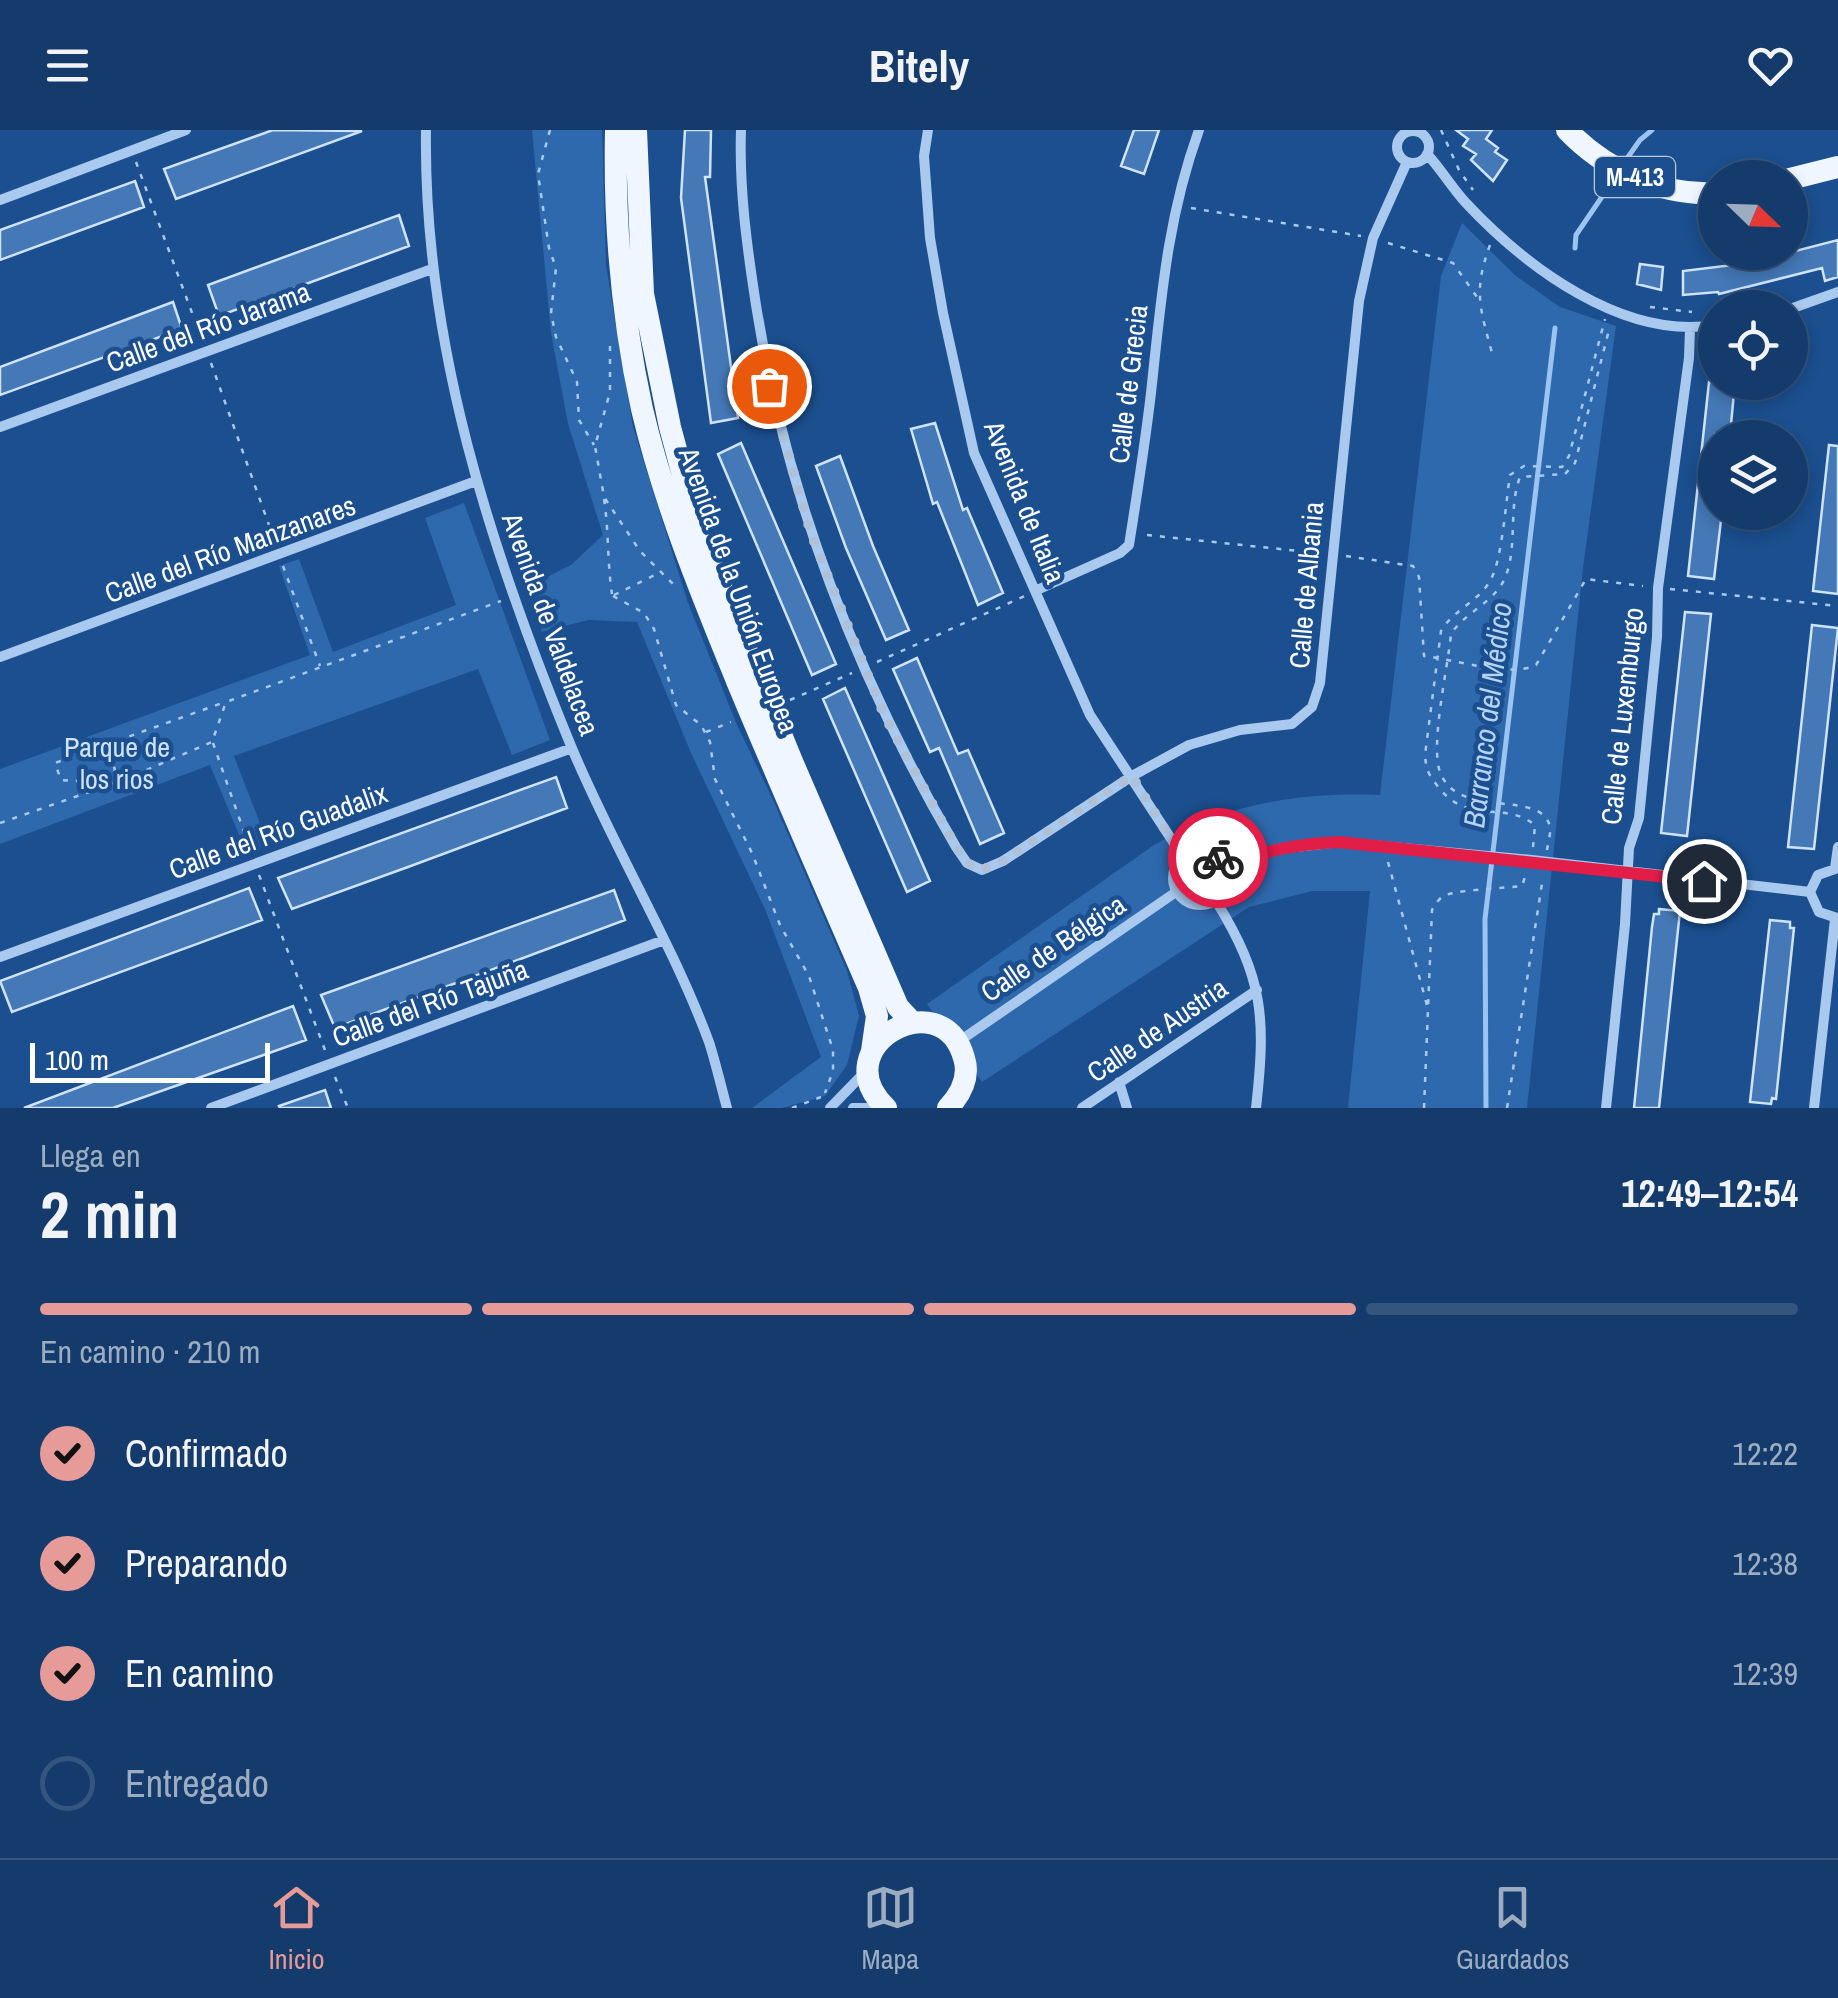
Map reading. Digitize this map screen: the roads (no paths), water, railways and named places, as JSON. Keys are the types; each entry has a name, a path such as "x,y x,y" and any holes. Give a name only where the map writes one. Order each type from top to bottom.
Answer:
{"main road":[{"name":"Avenida de la Unión Europea","path":"616,130 623,295 642,409 676,524 711,618 869,988 877,1016 870,1060"},
{"name":"Avenida de la Unión Europea","path":"636,130 643,294 670,427 698,531 898,1006 912,1022"},
{"name":"M-413","path":"1568,130 1601,158 1646,183 1698,194"},
{"path":"1808,174 1838,167"},
{"path":"886,1108 870,1085 870,1060 888,1031 912,1022 938,1026 957,1043 966,1069 964,1084 949,1108"}],"street":[{"path":"0,200 186,130"},
{"name":"Avenida de Valdelacea","path":"426,130 432,270 476,480 572,748 709,1043 728,1108"},
{"name":"Calle de Albania","path":"741,130 745,238 769,386 811,534 884,715 967,863 982,870 1003,861 1132,776 1189,745 1240,730 1292,724 1312,707 1320,683 1359,301 1373,238 1407,162"},
{"name":"Avenida de Italia","path":"928,130 924,156 930,238 974,453 1090,715 1182,857"},
{"name":"Calle de Grecia","path":"1037,590 1129,546 1166,246 1199,130"},
{"path":"1428,154 1416,162 1407,162 1400,156 1401,136 1413,130 1426,137 1428,154 1464,202 1541,271 1584,297 1642,321 1698,328"},
{"name":"Calle del Río Jarama","path":"0,427 432,270"},
{"path":"1808,302 1838,292"},
{"name":"Calle de Luxemburgo","path":"1606,1108 1625,924 1626,872 1639,818 1657,638 1658,588 1690,329"},
{"name":"Calle del Río Manzanares","path":"0,657 476,480"},
{"name":"Calle del Río Guadalix","path":"0,957 572,748"},
{"path":"1225,868 1250,856 1306,844 1339,842 1810,892"},
{"path":"1814,1108 1836,918 1819,912 1810,892 1818,875 1837,868 1838,846"},
{"path":"1192,852 1206,852 1219,859 1225,868 1228,879 1216,901 1196,906 1176,892 1174,871 1182,857 1192,852"},
{"name":"Calle de Bélgica","path":"957,1043 1176,892"},
{"path":"1216,901 1244,950 1257,990 1261,1020 1256,1108"},
{"name":"Calle del Río Tajuña","path":"211,1108 664,940"},
{"name":"Calle de Austria","path":"1082,1108 1257,990"},
{"path":"830,1108 870,1060"},
{"path":"1119,1082 1127,1108"},
{"path":"853,1108 867,1108"}],"waterway":[{"name":"Barranco del Médico","path":"1628,157 1652,130"},
{"name":"Barranco del Médico","path":"1575,248 1576,235 1612,182"},
{"name":"Barranco del Médico","path":"1486,1108 1485,919 1555,328"}],"park label":[{"name":"Parque de los rios","path":"117,763"}]}
